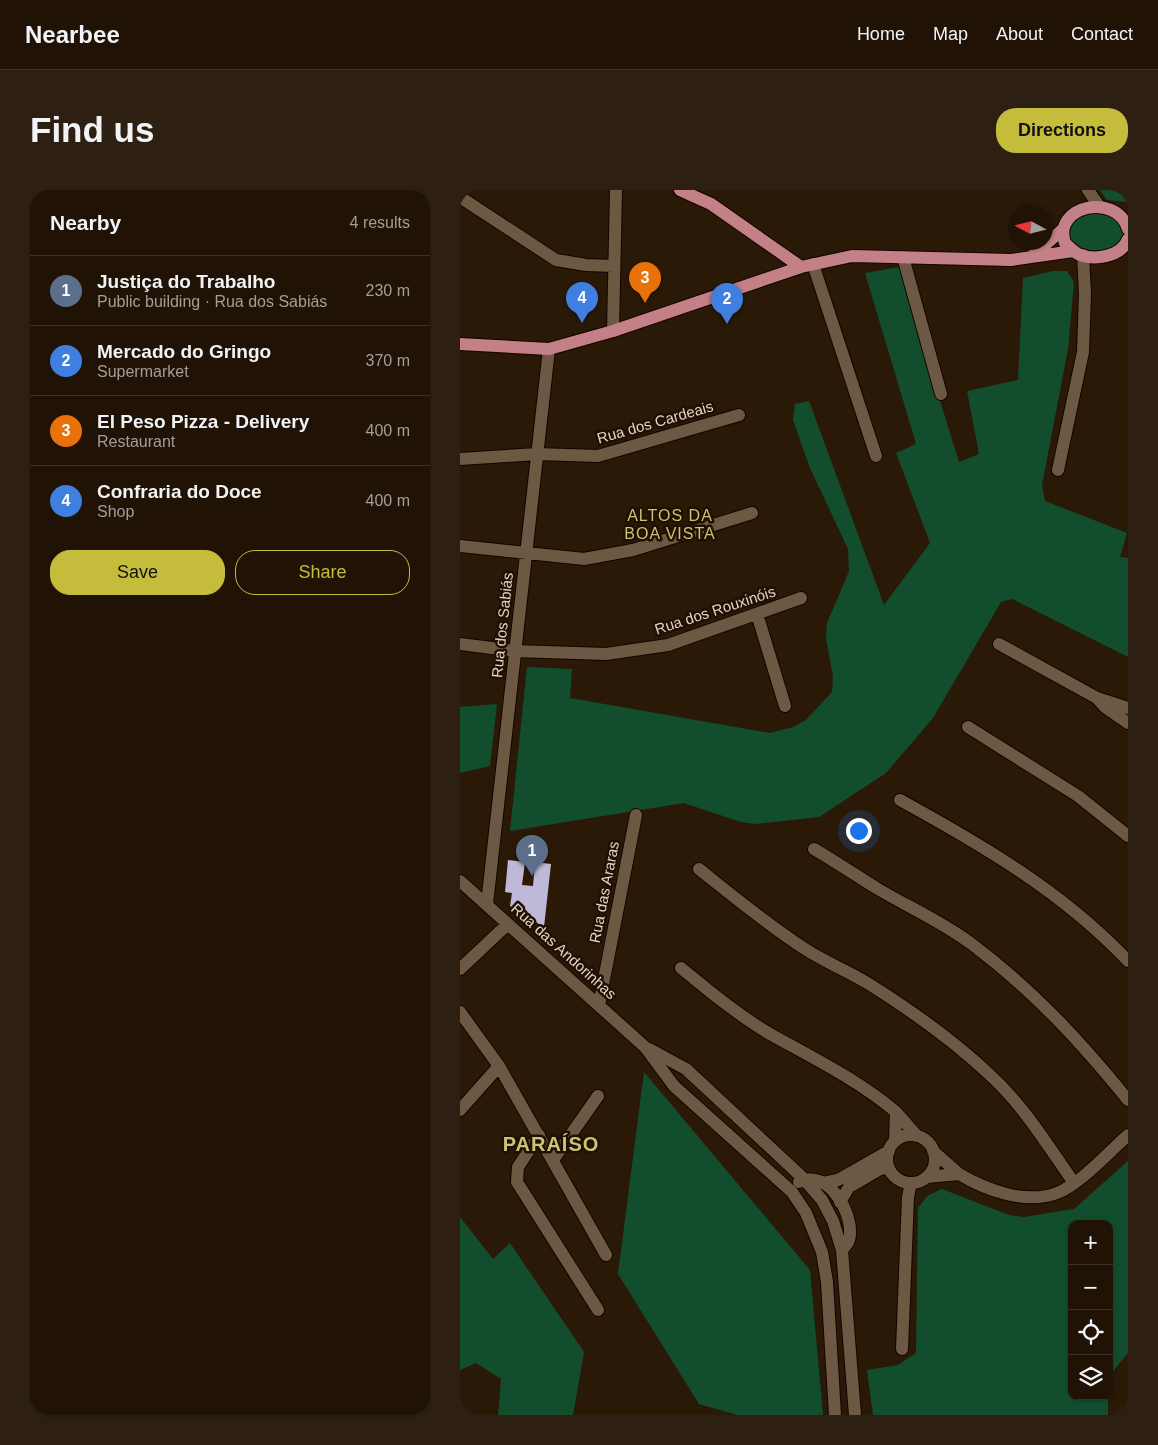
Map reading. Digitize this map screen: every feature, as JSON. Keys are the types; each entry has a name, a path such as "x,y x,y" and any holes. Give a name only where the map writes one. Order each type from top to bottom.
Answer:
{"main road":[{"path":"680,190 712,204 786,256 807,265"},
{"path":"1031,257 1062,230 1075,213 1086,208 1099,206 1116,212 1124,219 1128,229"},
{"path":"1062,230 1065,243 1078,253"},
{"path":"460,344 549,349 613,331 807,265 852,256 1011,260 1078,253 1109,255 1119,252 1127,244"},
{"path":"782,274 786,256"}],"street":[{"path":"613,331 616,190"},
{"path":"1088,190 1099,206"},
{"path":"460,197 556,260 586,265 614,266"},
{"path":"1058,470 1083,352 1085,294 1078,253"},
{"path":"903,257 942,394"},
{"path":"807,265 876,456"},
{"name":"Rua dos Sabiás","path":"487,904 549,349"},
{"name":"Rua dos Cardeais","path":"460,459 537,454 598,456 739,415"},
{"path":"460,546 584,559 633,550 752,513"},
{"name":"Rua dos Rouxinóis","path":"460,644 516,651 606,654 668,645 801,598"},
{"path":"757,614 785,706"},
{"path":"998,644 1096,698 1128,708"},
{"path":"1096,698 1105,707 1128,723"},
{"path":"968,727 1078,796 1128,836"},
{"path":"900,800 983,846 1024,873 1079,915 1128,961"},
{"name":"Rua das Araras","path":"599,1005 636,815"},
{"path":"814,848 879,889 937,920 973,945 1038,998 1088,1052 1128,1100"},
{"path":"699,869 756,915 806,950 867,983 921,1018 951,1041 992,1076 1028,1118 1074,1183"},
{"name":"Rua das Andorinhas","path":"460,880 645,1047"},
{"path":"460,969 508,924"},
{"path":"681,968 721,1001 768,1033 824,1063 896,1112 917,1136 927,1142 933,1151 959,1174 989,1188 1024,1197 1041,1197 1058,1193 1074,1183 1128,1135"},
{"path":"460,1012 499,1066 606,1255"},
{"path":"645,1047 686,1069 804,1180 822,1200 833,1221 842,1250 855,1415"},
{"path":"645,1047 674,1086 792,1192 806,1213 822,1252 827,1282 835,1415"},
{"path":"460,1110 499,1066"},
{"path":"553,1160 598,1096"},
{"path":"896,1112 888,1168 895,1177 911,1183 926,1177 959,1174"},
{"path":"539,1135 518,1167 517,1182 598,1310"},
{"path":"792,1192 797,1184 804,1180 823,1183 838,1180 906,1136 917,1136"},
{"path":"926,1177 935,1162 933,1151"},
{"path":"840,1202 849,1187 880,1169 888,1168"},
{"path":"823,1183 840,1202 847,1216 849,1241 842,1250"},
{"path":"902,1350 908,1197 911,1183"}],"green space":[{"path":"1100,190 1128,190 1128,202 1107,200"},
{"path":"1087,212 1114,215 1124,233 1117,248 1096,251 1080,250 1070,242 1069,234 1074,219"},
{"path":"899,267 959,462 979,454 967,391 1018,380 1023,278 1053,271 1067,271 1074,282 1068,349 1042,485 1045,501 1127,533 1120,557 1128,558 1128,657 1012,599 1001,602 933,718 886,773 819,817 755,824 741,822 684,803 510,831 527,667 572,669 570,698 770,733 793,727 806,720 832,692 833,676 826,639 827,623 849,571 848,549 810,468 793,420 795,404 809,401 884,605 930,543 896,453 916,444 865,273"},
{"path":"497,704 490,766 460,773 460,707"},
{"path":"644,1072 810,1270 823,1415 737,1415 699,1404 618,1274"},
{"path":"1128,1161 1128,1353 1113,1371 1113,1220 1068,1220 1068,1400 1108,1400 1108,1415 873,1415 867,1370 898,1365 916,1353 918,1208 927,1196 942,1189 1009,1215 1024,1217 1074,1209"},
{"path":"460,1217 493,1259 510,1243 584,1352 573,1415 498,1415 501,1379 476,1363 460,1370"}],"building":[{"path":"508,860 525,862 522,885 533,886 535,862 551,864 544,927 510,906 512,893 505,892"}],"place":[{"name":"El Peso Pizza - Delivery","path":"645,303"},
{"name":"Confraria do Doce","path":"582,323"},
{"name":"Mercado do Gringo","path":"727,324"},
{"name":"Justiça do Trabalho","path":"532,876"}],"district":[{"name":"ALTOS DA BOA VISTA","path":"670,524"},
{"name":"PARAÍSO","path":"551,1144"}]}
